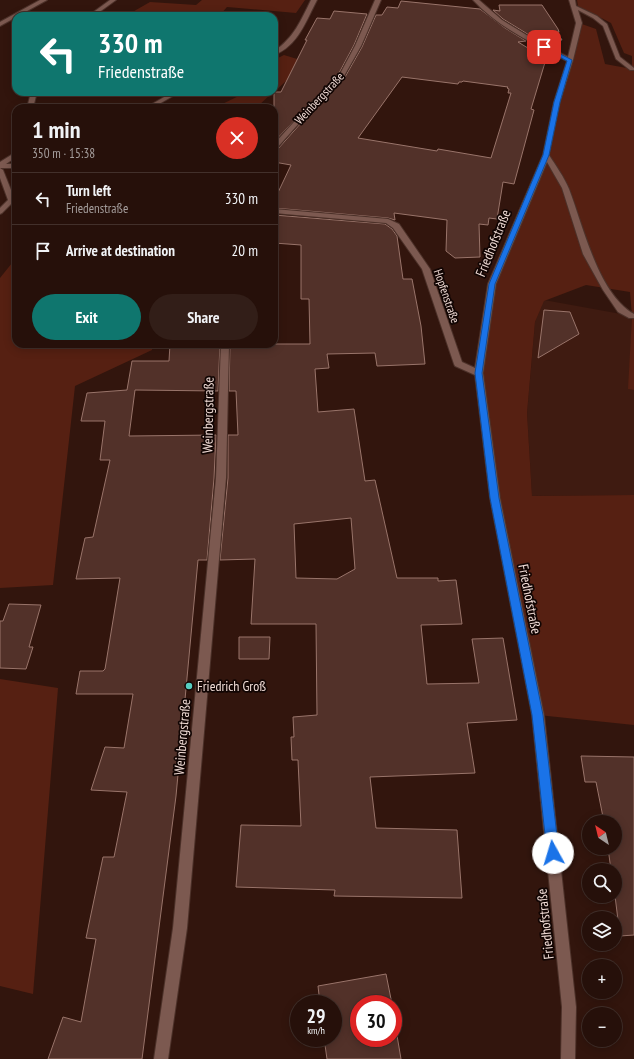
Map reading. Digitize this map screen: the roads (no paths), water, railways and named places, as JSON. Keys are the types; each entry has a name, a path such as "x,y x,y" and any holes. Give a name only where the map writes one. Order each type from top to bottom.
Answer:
{"street":[{"path":"22,12 44,0"},
{"path":"96,12 113,0"},
{"path":"278,51 288,46 300,30 314,0"},
{"name":"Weinbergstraße","path":"278,144 314,103 342,75 358,46 378,0"},
{"path":"476,0 500,21 531,40 570,60"},
{"name":"Friedhofstraße","path":"568,1059 569,1007 538,715 495,498 478,373 492,284 546,155 557,102 570,60 579,23 573,3"},
{"name":"Friedhofstraße","path":"573,3 595,16 605,25 618,58 632,69"},
{"path":"0,24 12,17"},
{"path":"155,104 170,96"},
{"path":"546,155 565,188 588,254 607,290 621,310 632,316"},
{"path":"0,165 12,157"},
{"path":"0,165 12,166"},
{"path":"0,170 12,194"},
{"path":"0,212 12,200"},
{"name":"Hopfenstraße","path":"278,211 388,221 396,226 426,269 458,364 478,373"},
{"name":"Weinbergstraße","path":"162,1059 180,928 221,478 224,348"}],"place":[{"name":"Friedrich Groß","path":"189,686"}]}
